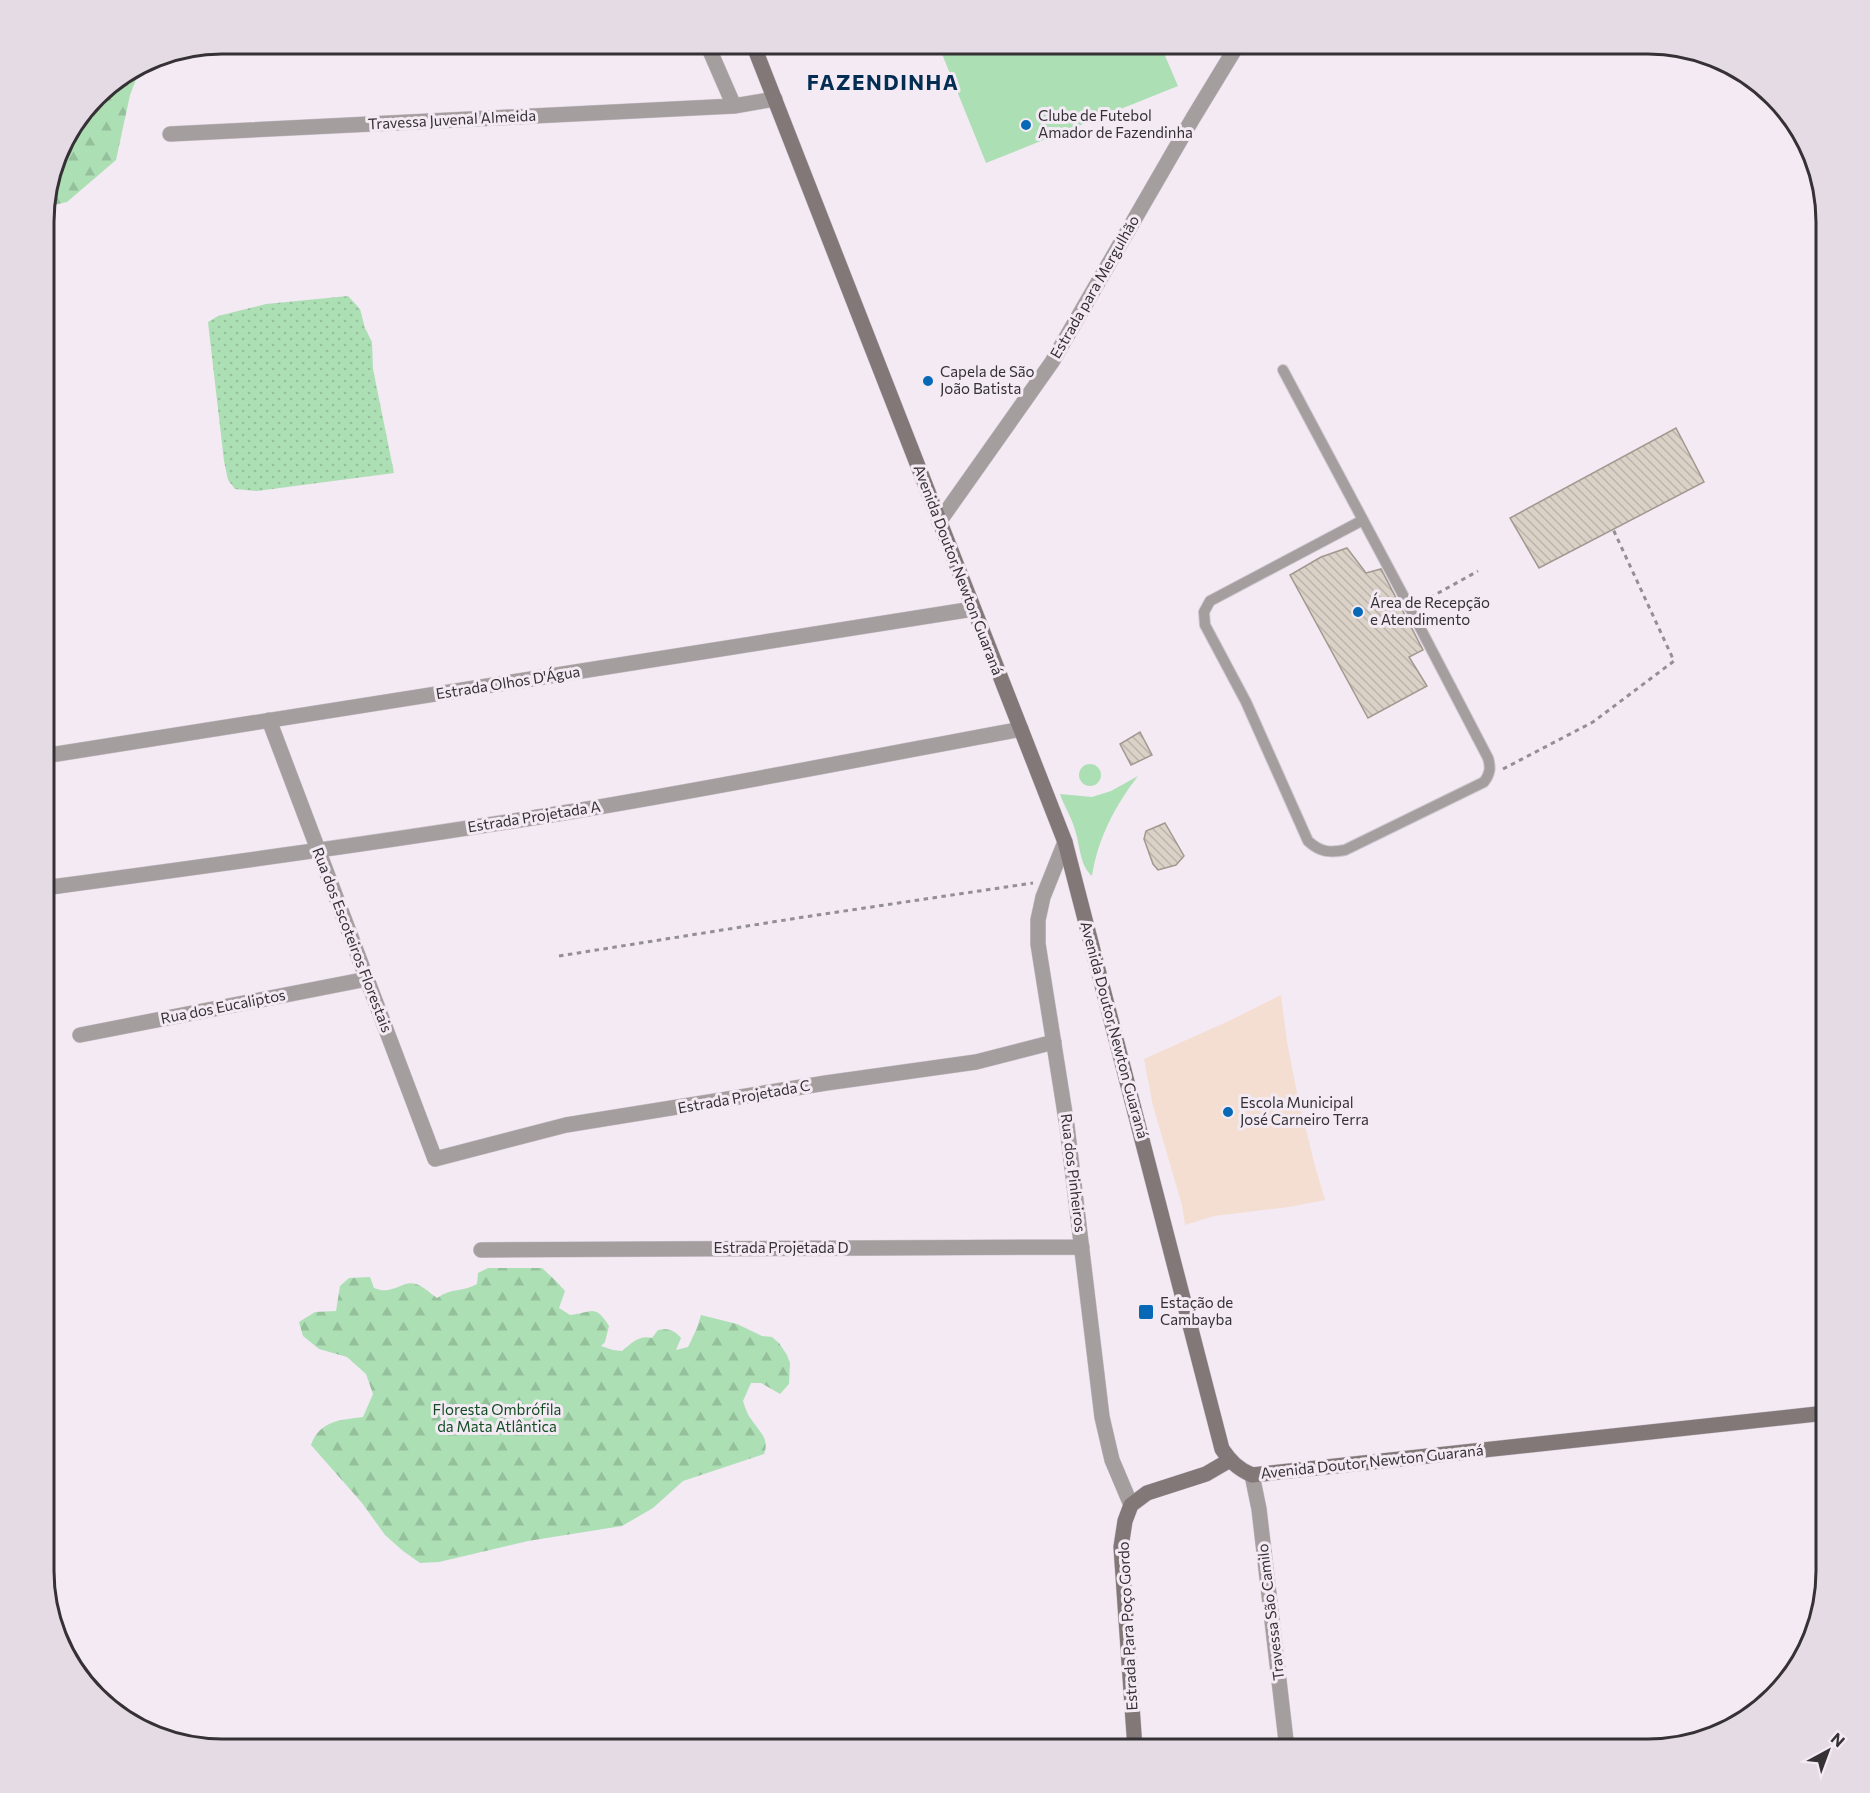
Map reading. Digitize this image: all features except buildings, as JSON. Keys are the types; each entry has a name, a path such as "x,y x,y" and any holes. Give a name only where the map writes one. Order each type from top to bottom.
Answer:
{"main road":[{"name":"Avenida Doutor Newton Guaraná","path":"757,54 1065,842 1222,1449 1230,1460 1241,1470 1252,1474 1816,1414"},
{"path":"1131,1505 1147,1492 1206,1474 1230,1460"},
{"name":"Estrada Para Poço Gordo","path":"1131,1505 1125,1521 1121,1547 1134,1739"}],"street":[{"path":"711,54 734,106"},
{"name":"Estrada para Mergulhão","path":"939,522 1052,362 1232,54"},
{"name":"Travessa Juvenal Almeida","path":"170,134 734,106 775,99"},
{"name":"Estrada Olhos D'Água","path":"54,754 973,609"},
{"name":"Rua dos Escoteiros Florestais","path":"269,720 435,1159"},
{"name":"Estrada Projetada A","path":"54,887 318,851 588,809 1021,729"},
{"name":"Rua dos Pinheiros","path":"1065,842 1043,897 1038,920 1038,944 1067,1126 1102,1417 1112,1460 1131,1505"},
{"name":"Rua dos Eucaliptos","path":"80,1035 367,979"},
{"name":"Estrada Projetada C","path":"435,1159 566,1125 826,1083 976,1062 1054,1042"},
{"name":"Estrada Projetada D","path":"481,1250 1082,1247"},
{"name":"Travessa São Camilo","path":"1252,1474 1259,1509 1286,1739"}],"lane":[{"path":"1283,370 1363,520 1410,609 1491,767 1484,782 1345,849 1331,852 1318,850 1308,841 1246,702 1204,625 1204,612 1210,602 1363,520"}],"path":[{"path":"1488,777 1593,722 1674,661 1613,529"},
{"path":"1410,609 1478,570"},
{"path":"559,956 793,918 1050,881"}],"shaded area":[{"name":"Escola Municipal José Carneiro Terra","path":"1281,995 1298,1098 1325,1200 1214,1216 1185,1225 1182,1205 1153,1106 1144,1059"}],"green space":[{"name":"Clube de Futebol Amador de Fazendinha","path":"942,54 1164,54 1178,86 986,163"},
{"path":"137,78 130,95 116,160 67,202 55,205 60,179 71,148 96,111 111,96"},
{"path":"348,296 360,309 372,342 373,369 394,473 257,491 235,489 228,480 224,461 208,322 218,316 266,304"},
{"path":"1090,764 1098,767 1101,775 1098,783 1090,786 1082,783 1079,775 1082,767"},
{"path":"1138,776 1122,799 1103,836 1092,876 1085,867 1074,826 1060,794 1092,797 1111,791"},
{"name":"Floresta Ombrófila da Mata Atlântica","path":"488,1268 542,1268 565,1291 559,1308 570,1315 592,1311 600,1314 609,1326 605,1342 601,1346 613,1350 622,1351 636,1340 652,1338 658,1330 665,1329 673,1331 681,1338 676,1350 688,1347 701,1315 737,1324 762,1336 772,1337 779,1343 790,1363 789,1384 780,1394 761,1383 751,1383 743,1401 748,1415 765,1439 764,1454 683,1481 653,1508 622,1526 528,1541 439,1562 420,1563 385,1535 362,1503 311,1445 320,1430 326,1426 363,1417 373,1394 366,1374 347,1357 319,1349 303,1336 299,1322 315,1312 336,1311 340,1286 349,1278 370,1277 374,1288 381,1290 411,1283 416,1284 437,1298 448,1292 477,1284 478,1273"}],"place":[{"name":"Clube de Futebol Amador de Fazendinha","path":"1026,125"},
{"name":"Capela de São João Batista","path":"928,381"},
{"name":"Área de Recepção e Atendimento","path":"1358,612"},
{"name":"Escola Municipal José Carneiro Terra","path":"1228,1112"},
{"name":"Estação de Cambayba","path":"1146,1312"}],"district":[{"name":"FAZENDINHA","path":"883,83"}]}
